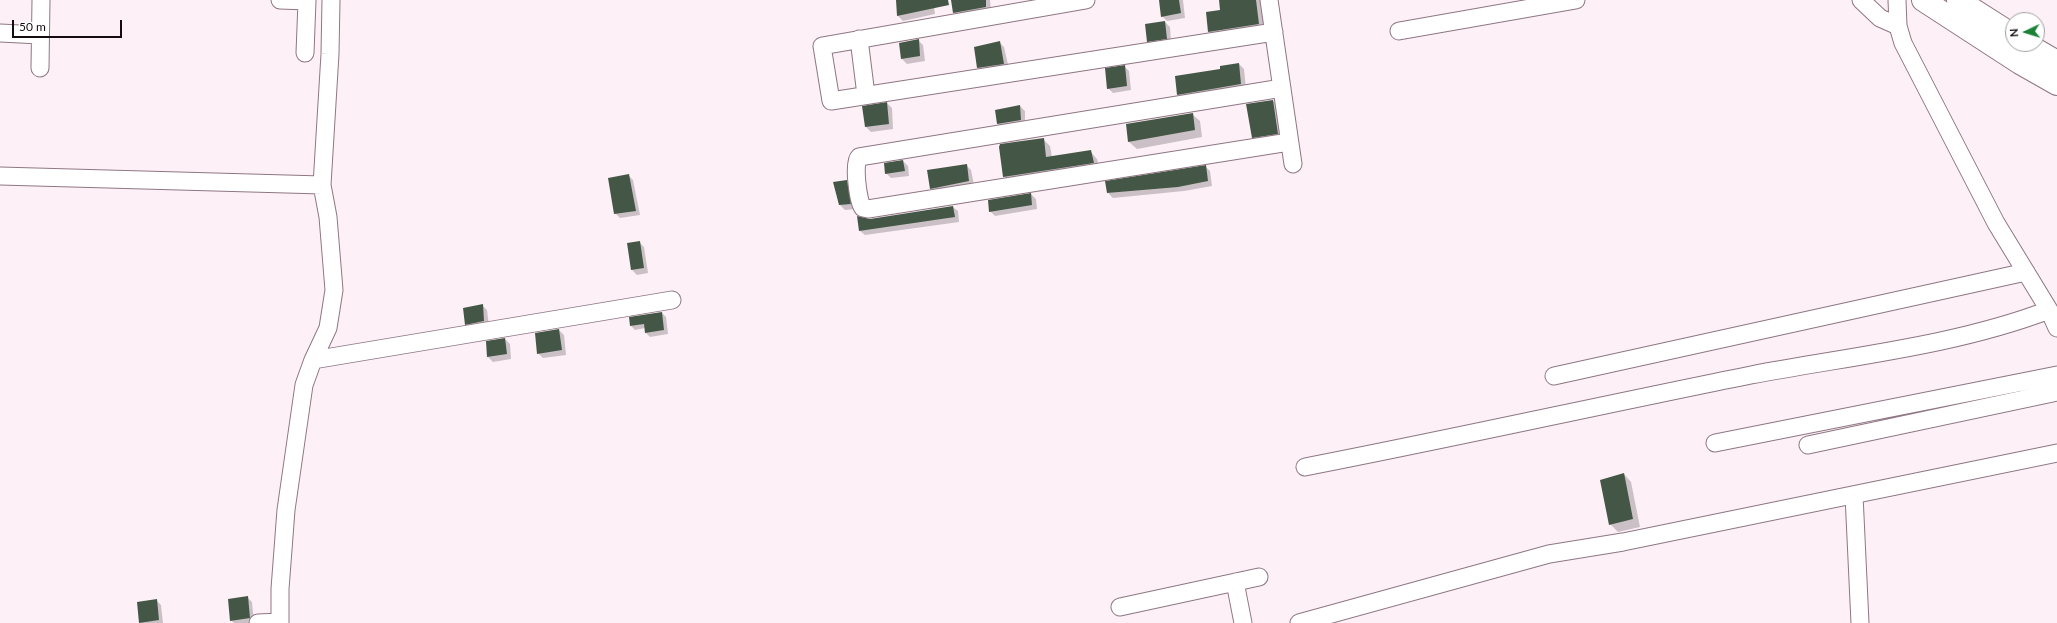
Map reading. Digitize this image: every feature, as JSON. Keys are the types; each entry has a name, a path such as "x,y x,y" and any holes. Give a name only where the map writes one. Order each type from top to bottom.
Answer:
{"highway":[{"path":"1924,0 2020,63 2057,84"},
{"path":"1958,0 2005,30"},
{"path":"2040,52 2057,62"}],"street":[{"path":"40,68 41,0"},
{"path":"280,0 307,1 305,53"},
{"path":"258,623 280,623 280,589 286,510 304,385 313,360 328,328 334,290 328,217 322,185 330,54 331,0"},
{"path":"1086,0 822,46 830,101 1274,32"},
{"path":"1269,0 1293,164"},
{"path":"1399,31 1576,0"},
{"path":"1861,0 1880,18 1898,26"},
{"path":"1897,0 1898,26 1903,42 1996,223 2049,310 2057,328"},
{"path":"0,33 40,35"},
{"path":"859,40 866,95"},
{"path":"1282,88 859,157 855,163 860,202 863,208 868,209 1289,142"},
{"path":"0,176 322,185"},
{"path":"1554,376 2026,272"},
{"path":"313,360 672,300"},
{"path":"1305,466 1458,437 1752,375 1979,333 2049,310"},
{"path":"1715,443 2057,374"},
{"path":"1808,444 2057,392"},
{"path":"1299,623 1549,554 1622,542 1854,496 2057,453"},
{"path":"1854,496 1860,623"},
{"path":"1120,607 1260,577"},
{"path":"1235,582 1243,623"}],"building":[{"path":"896,0 948,0 949,5 897,16"},
{"path":"951,0 986,0 986,7 953,13"},
{"path":"1159,0 1179,0 1181,13 1161,17"},
{"path":"1219,0 1256,0 1259,24 1208,32 1206,12 1220,10"},
{"path":"1165,21 1167,39 1147,42 1145,24"},
{"path":"919,39 920,56 901,59 899,43"},
{"path":"1000,41 1004,64 977,68 974,47"},
{"path":"1239,63 1241,84 1177,95 1175,76 1220,69 1220,66"},
{"path":"1125,65 1127,86 1107,89 1105,68"},
{"path":"1273,100 1278,134 1252,138 1246,104"},
{"path":"887,102 889,124 865,127 862,106"},
{"path":"1020,105 1021,120 997,124 995,110"},
{"path":"1193,113 1195,130 1128,142 1126,124"},
{"path":"1044,138 1046,157 1091,150 1094,163 1003,177 999,147 1000,144"},
{"path":"903,160 905,171 885,174 884,163"},
{"path":"967,164 969,181 930,189 927,170"},
{"path":"1206,165 1208,181 1178,187 1107,193 1105,181"},
{"path":"629,174 636,211 614,214 608,178"},
{"path":"847,180 851,204 839,205 833,182"},
{"path":"1031,193 1032,205 989,212 988,200"},
{"path":"953,206 955,217 859,231 857,216 870,219"},
{"path":"640,241 644,268 631,270 627,243"},
{"path":"483,304 484,321 465,325 463,308"},
{"path":"662,312 664,330 645,333 644,324 630,326 629,317"},
{"path":"559,329 562,350 537,354 535,333"},
{"path":"505,338 507,354 487,357 486,341"},
{"path":"1624,473 1633,519 1609,525 1600,480"},
{"path":"248,596 250,618 230,621 228,599"},
{"path":"157,599 159,620 139,623 137,602"}]}
